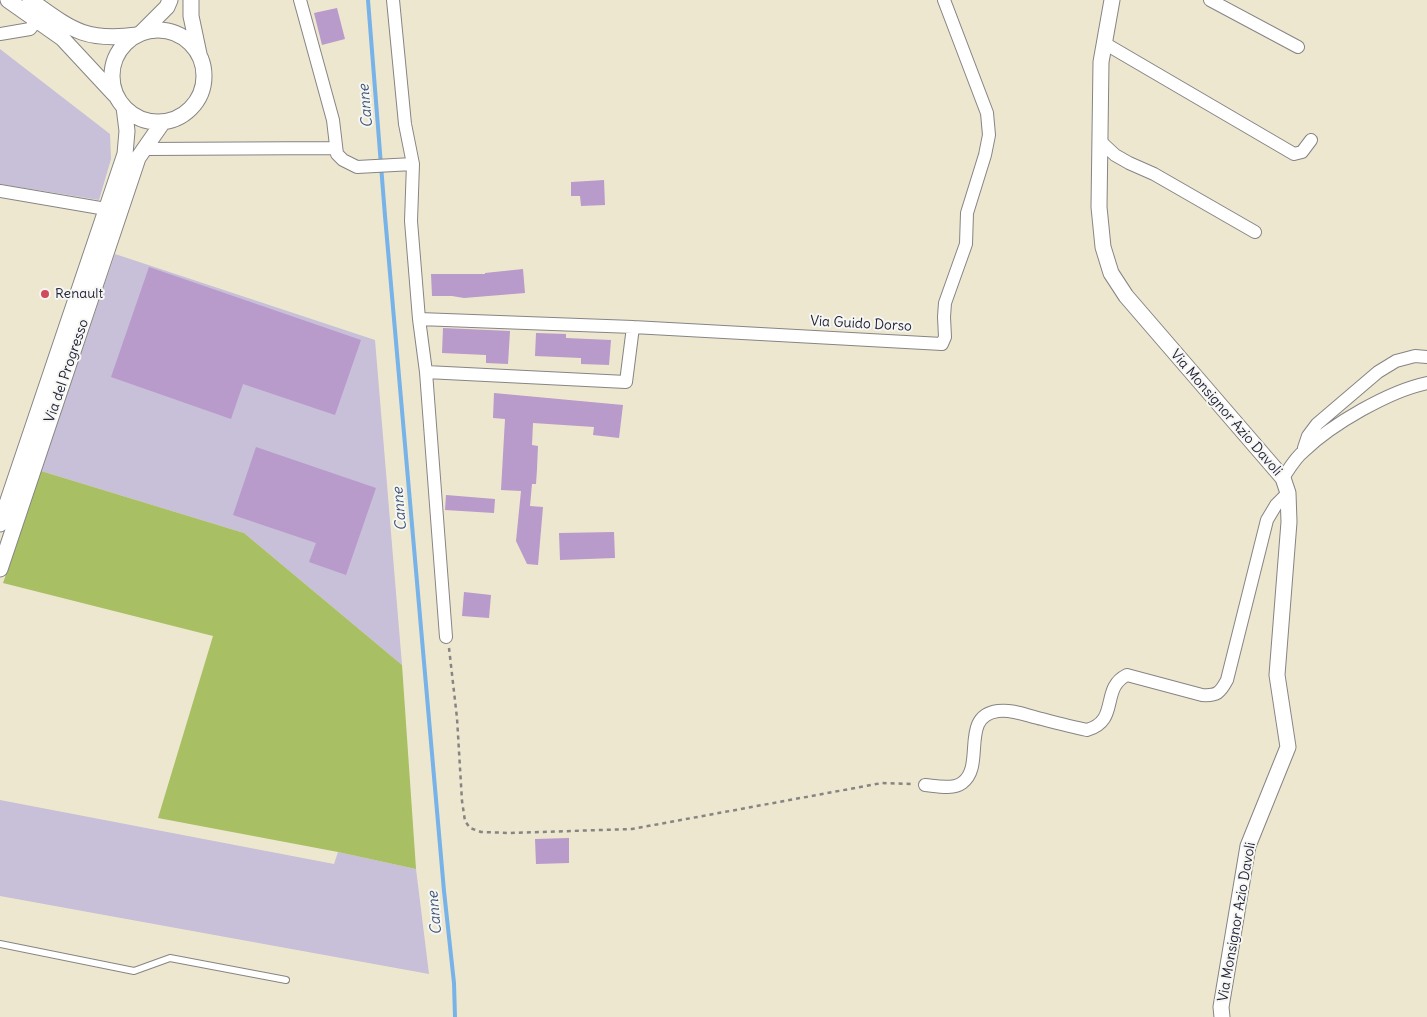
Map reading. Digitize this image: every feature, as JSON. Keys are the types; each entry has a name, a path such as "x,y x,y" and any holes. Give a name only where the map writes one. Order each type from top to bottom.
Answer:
{"street":[{"path":"8,0 62,38 135,116 149,121 163,122 178,118 190,110 199,98 203,84 204,69 199,55 191,16 191,0"},
{"path":"30,0 69,28 90,35 105,37 139,34 154,30 168,31 180,36 191,44 199,55"},
{"path":"120,102 112,83 112,69 117,55 126,44 167,7 170,0"},
{"path":"300,0 333,120 337,154 357,167 413,164"},
{"path":"393,0 405,124 413,164 411,221 419,319 426,372 446,637"},
{"name":"Via Guido Dorso","path":"419,319 633,327 942,344 945,337 945,303 966,244 967,213 985,155 989,135 987,114 944,0"},
{"name":"Via Monsignor Azio Davoli","path":"1112,0 1101,62 1099,207 1103,247 1111,273 1126,296 1285,486 1289,522 1276,676 1288,747 1248,846 1221,1007 1222,1017"},
{"path":"1210,0 1298,47"},
{"path":"0,34 30,29 37,20"},
{"path":"1104,43 1294,154 1302,152 1311,140"},
{"name":"Via del Progresso","path":"0,524 125,154 127,131 120,102"},
{"name":"Via del Progresso","path":"0,569 138,158 163,122"},
{"path":"1100,141 1115,155 1154,174 1255,232"},
{"path":"145,149 336,148"},
{"path":"0,191 106,209"},
{"path":"426,372 626,382 633,327"},
{"path":"925,785 952,787 962,784 972,766 978,722 985,714 996,711 1010,711 1087,730 1097,727 1105,720 1113,689 1119,679 1127,675 1202,695 1213,696 1222,690 1227,680 1266,520 1276,505 1308,436 1317,424 1378,372 1396,362 1415,356 1427,357"},
{"path":"1302,452 1323,434 1371,406 1411,386 1427,383"}],"lane":[{"path":"0,944 134,971 170,958 286,980"}],"path":[{"path":"446,637 453,670 465,821 470,828 481,832 510,833 632,829 882,783 925,785"}],"shaded area":[{"path":"0,49 110,134 111,159 99,200 0,184"},
{"path":"115,254 375,340 402,665 244,533 41,471"},
{"path":"0,800 334,864 338,852 416,869 429,974 0,896"}],"green space":[{"path":"41,471 244,533 402,665 416,869 338,852 158,818 213,636 3,583"}],"building":[{"path":"337,8 345,39 322,45 314,13"},
{"path":"604,180 605,205 581,206 580,196 571,196 571,182"},
{"path":"149,267 361,340 335,415 243,384 231,419 111,377"},
{"path":"523,269 525,293 464,298 432,296 431,274 485,274"},
{"path":"443,328 510,331 508,364 486,363 486,355 442,353"},
{"path":"536,333 566,334 566,338 611,340 609,365 581,364 581,358 535,356"},
{"path":"494,393 623,405 619,438 593,435 594,427 533,423 532,445 538,446 536,484 532,484 530,506 543,507 538,565 527,564 516,541 521,491 501,490 505,419 493,418"},
{"path":"256,447 376,488 346,575 309,562 316,543 233,515"},
{"path":"446,495 495,499 494,513 445,510"},
{"path":"614,532 615,558 560,560 559,533"},
{"path":"464,592 491,595 489,618 462,616"},
{"path":"569,838 569,863 536,864 535,839"}],"waterway":[{"name":"Canne","path":"368,0 444,891 454,983 455,1017"}],"place":[{"name":"Renault","path":"45,294"}]}
